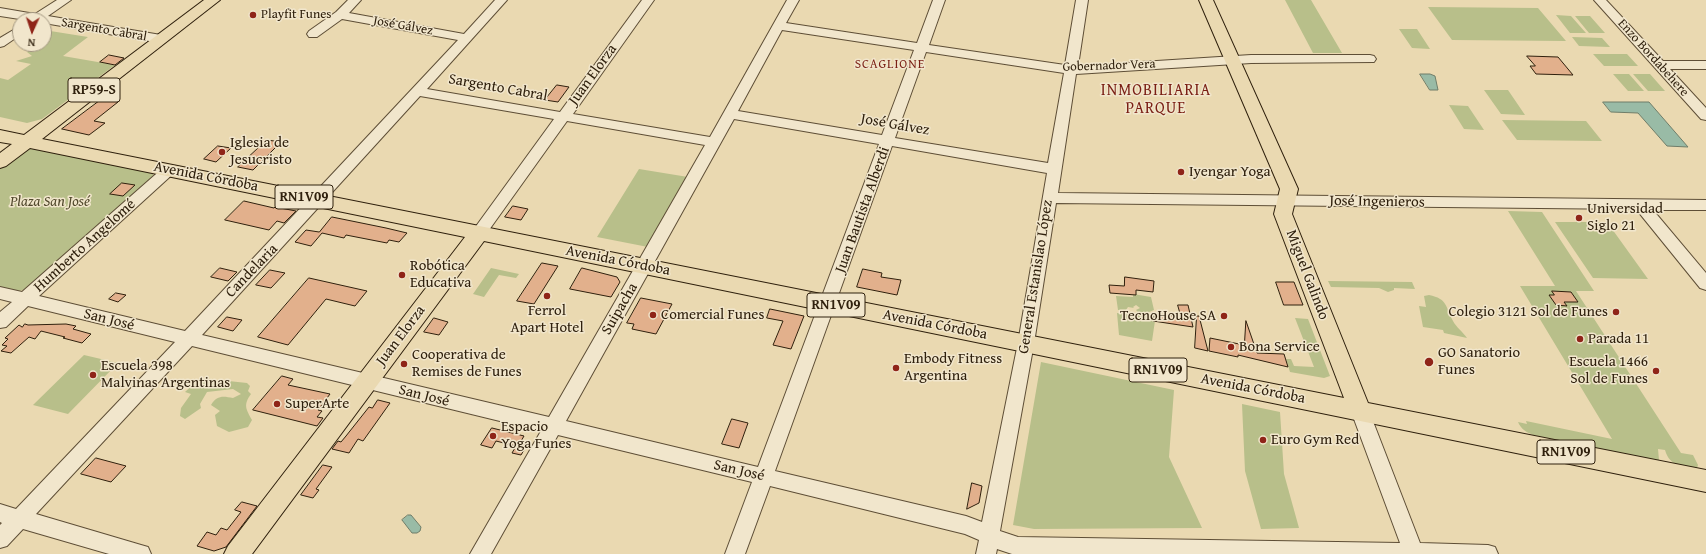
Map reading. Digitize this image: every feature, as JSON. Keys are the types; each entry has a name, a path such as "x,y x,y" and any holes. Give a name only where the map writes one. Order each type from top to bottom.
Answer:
{"main road":[{"name":"RP59-S","path":"0,162 212,0"},
{"name":"Miguel Galindo","path":"1206,0 1231,60 1289,189 1289,196 1283,208 1283,214 1360,411"},
{"name":"Avenida Córdoba","path":"0,136 1706,481"},
{"name":"Juan Elorza","path":"237,554 479,233"}],"street":[{"path":"47,12 65,0"},
{"path":"313,34 340,15 355,0"},
{"name":"Candelaria","path":"0,539 187,338 319,200 501,0"},
{"name":"Juan Elorza","path":"479,233 648,0"},
{"name":"Suipacha","path":"480,554 645,266 793,0"},
{"name":"Juan Bautista Alberdi","path":"735,554 829,303 939,0"},
{"name":"General Estanislao López","path":"988,545 1026,343 1082,0"},
{"name":"Enzo Bordabehere","path":"1600,0 1706,116"},
{"name":"Sargento Cabral","path":"0,12 12,14"},
{"name":"José Gálvez","path":"340,15 467,38"},
{"name":"Sargento Cabral","path":"52,22 161,39"},
{"name":"Gobernador Vera","path":"779,26 1070,70 1231,60 1370,60"},
{"path":"0,43 12,35"},
{"path":"1659,65 1706,66"},
{"name":"Sargento Cabral","path":"418,92 714,142"},
{"name":"José Gálvez","path":"730,114 1054,169"},
{"name":"Humberto Angelomé","path":"0,322 169,170"},
{"name":"José Ingenieros","path":"1049,198 1706,205"},
{"path":"1642,205 1706,284"},
{"name":"San José","path":"0,293 966,526 980,530 988,545 1006,544 1018,546 1191,552 1488,554"},
{"name":"Miguel Galindo","path":"1360,411 1414,553"},
{"path":"0,514 141,554"}],"green space":[{"path":"1285,0 1311,0 1342,53 1313,53"},
{"path":"1428,7 1538,8 1566,41 1452,40"},
{"path":"1556,15 1571,16 1586,33 1570,33"},
{"path":"1575,16 1590,16 1605,33 1589,33"},
{"path":"1399,29 1417,29 1430,49 1412,48"},
{"path":"52,31 88,37 63,56 115,65 42,119 27,123 0,117 0,78 8,80 31,64 16,61 32,56 27,52 52,52"},
{"path":"1572,37 1602,38 1610,47 1579,46"},
{"path":"1593,54 1627,54 1638,66 1604,66"},
{"path":"1613,74 1629,74 1644,91 1628,91"},
{"path":"1633,74 1650,74 1665,91 1648,91"},
{"path":"1484,90 1508,90 1525,115 1501,114"},
{"path":"1449,105 1468,106 1484,130 1464,129"},
{"path":"1502,120 1586,121 1602,141 1517,140"},
{"name":"Plaza San José","path":"30,146 153,173 153,176 28,289 18,291 0,287 0,167"},
{"path":"639,169 688,177 648,247 597,237"},
{"name":"Parada 11","path":"1508,211 1542,212 1594,291 1576,291 1681,453 1693,455 1698,465 1697,468 1673,462 1667,456 1665,450 1658,449 1659,460 1655,460 1533,435 1521,427 1518,422 1527,424 1526,421 1612,439 1520,286 1555,286"},
{"path":"1555,222 1607,222 1648,279 1593,278"},
{"path":"491,268 519,274 516,278 499,275 484,297 473,294"},
{"path":"1328,281 1412,282 1415,289 1394,288 1394,290 1388,292 1379,288 1331,287"},
{"path":"1133,294 1151,297 1154,310 1149,312 1138,312 1136,310 1140,308 1136,305 1133,307 1134,308 1128,307 1126,310 1118,310 1116,296 1133,297"},
{"path":"1429,295 1443,301 1454,323 1467,338 1444,333 1443,330 1423,327 1419,306 1426,307 1424,296"},
{"path":"1117,313 1156,314 1152,341 1119,335"},
{"path":"1295,318 1308,319 1330,376 1324,378 1290,372 1286,359 1291,359 1294,366 1314,367"},
{"path":"84,355 118,363 68,414 33,405"},
{"path":"1041,362 1174,390 1169,457 1202,528 1034,529 1013,525"},
{"path":"219,380 247,383 250,386 248,391 251,394 247,401 246,407 252,420 248,427 229,432 217,426 215,415 220,411 211,405 218,398 233,398 241,394 233,389 207,392 200,404 201,408 185,419 180,416 181,408 191,394 185,392 189,388 197,384"},
{"name":"Euro Gym Red","path":"1242,404 1280,412 1284,474 1299,528 1261,529 1245,471"}],"shaded area":[{"path":"1420,74 1430,74 1435,76 1438,90 1430,90"},
{"path":"1603,102 1649,102 1688,147 1667,146 1638,113 1611,112"},
{"path":"408,515 411,515 421,527 420,531 417,533 412,533 402,520"}],"building":[{"path":"109,55 124,58 115,65 100,62"},
{"path":"1527,56 1558,57 1573,75 1536,74 1530,66 1535,66"},
{"path":"557,85 569,87 558,102 545,100"},
{"path":"102,99 118,102 94,121 105,123 89,135 62,129"},
{"path":"267,140 281,142 253,170 238,167"},
{"name":"Iglesia de Jesucristo","path":"218,146 231,148 216,162 204,159"},
{"path":"122,183 135,185 123,196 110,194"},
{"path":"244,201 274,208 296,211 284,223 277,221 269,230 225,220"},
{"path":"513,206 528,209 521,220 505,217"},
{"path":"332,217 407,233 399,242 389,240 387,243 346,235 344,238 322,233 311,246 295,242 306,230 319,232"},
{"path":"542,263 558,266 534,304 517,301"},
{"path":"220,268 237,272 228,281 211,277"},
{"path":"582,268 617,277 620,282 611,297 570,289"},
{"path":"863,269 882,273 881,277 901,280 897,295 857,287"},
{"path":"270,270 285,273 271,288 256,285"},
{"path":"1125,277 1154,281 1153,292 1136,290 1136,295 1110,293 1109,285 1124,286"},
{"path":"309,278 367,291 355,306 326,299 288,345 258,337"},
{"path":"1276,282 1294,282 1303,305 1284,305"},
{"name":"Parada 11","path":"1552,291 1571,292 1578,302 1564,302 1567,306 1556,305 1549,295 1554,295"},
{"path":"116,293 126,295 118,302 109,299"},
{"name":"Comercial Funes","path":"641,298 672,304 656,334 632,329 634,324 627,323"},
{"path":"1178,305 1188,305 1193,327 1153,321 1153,317 1180,315"},
{"path":"770,309 804,316 791,349 773,345 783,321 767,318"},
{"path":"1197,316 1199,316 1208,351 1195,348"},
{"path":"227,317 242,320 233,331 218,327"},
{"path":"434,318 448,322 439,335 424,332"},
{"path":"1246,321 1257,353 1284,354 1288,367 1238,355 1238,357 1209,351 1210,338 1244,345"},
{"path":"25,324 66,324 76,326 73,329 91,334 82,343 41,331 35,339 29,337 11,353 1,351 7,346 2,345 8,339 5,338 19,325 22,327"},
{"path":"282,376 293,379 288,385 330,394 318,410 322,411 317,417 323,418 317,426 253,410"},
{"path":"378,400 390,403 363,441 358,439 349,453 332,449 338,441 341,442 369,407 372,408"},
{"path":"732,419 748,423 739,448 722,444"},
{"path":"492,428 524,436 520,443 527,445 521,455 512,453 516,446 496,441 492,448 481,445"},
{"path":"96,458 126,466 111,482 81,474"},
{"path":"323,465 332,467 316,489 319,490 313,498 301,495"},
{"path":"972,483 982,486 979,503 967,509"},
{"path":"242,502 257,506 226,547 214,551 197,546 207,532 216,535 221,528 227,530 241,512 235,510"}],"place":[{"name":"Playfit Funes","path":"253,15"},
{"name":"Iglesia de Jesucristo","path":"222,152"},
{"name":"Iyengar Yoga","path":"1181,172"},
{"name":"Universidad Siglo 21","path":"1579,218"},
{"name":"Robótica Educativa","path":"402,275"},
{"name":"Ferrol Apart Hotel","path":"547,296"},
{"name":"Colegio 3121 Sol de Funes","path":"1616,312"},
{"name":"Comercial Funes","path":"653,315"},
{"name":"TecnoHouse SA","path":"1224,316"},
{"name":"Parada 11","path":"1580,339"},
{"name":"Bona Service","path":"1231,347"},
{"name":"GO Sanatorio Funes","path":"1429,362"},
{"name":"Cooperativa de Remises de Funes","path":"404,364"},
{"name":"Embody Fitness Argentina","path":"896,368"},
{"name":"Escuela 1466 Sol de Funes","path":"1656,371"},
{"name":"Escuela 398 Malvinas Argentinas","path":"93,375"},
{"name":"SuperArte","path":"277,404"},
{"name":"Espacio Yoga Funes","path":"493,436"},
{"name":"Euro Gym Red","path":"1263,440"}],"district":[{"name":"SCAGLIONE","path":"890,65"},
{"name":"INMOBILIARIA PARQUE","path":"1156,100"}]}
